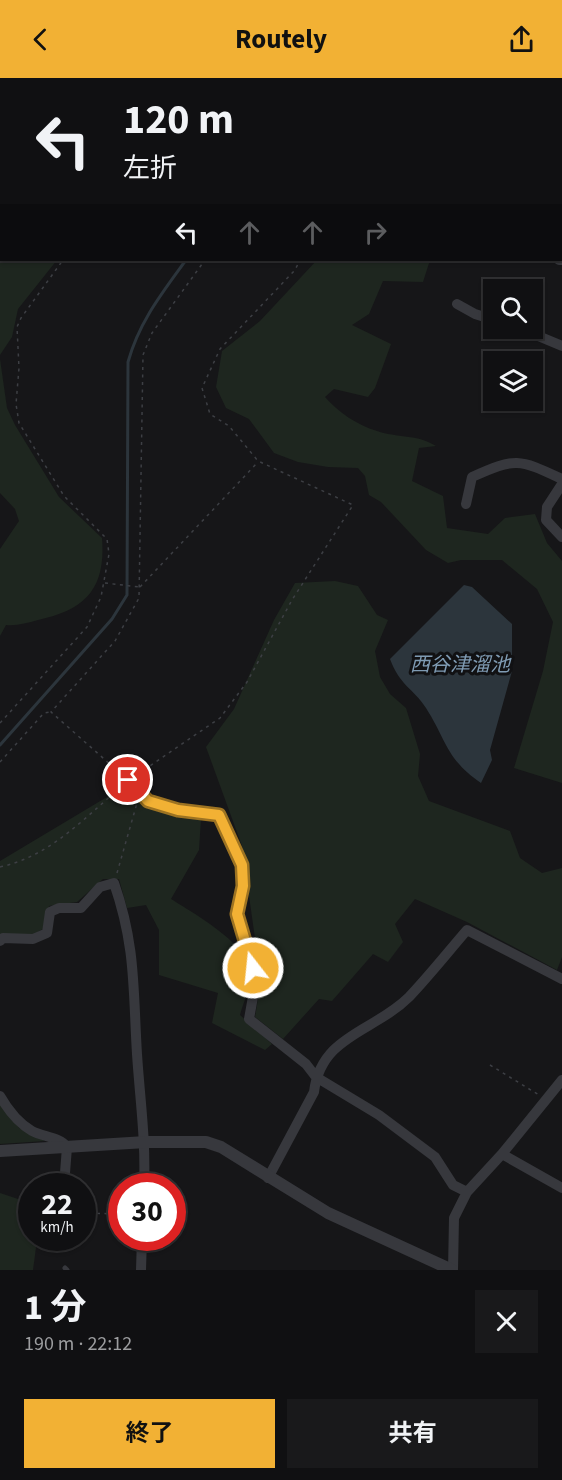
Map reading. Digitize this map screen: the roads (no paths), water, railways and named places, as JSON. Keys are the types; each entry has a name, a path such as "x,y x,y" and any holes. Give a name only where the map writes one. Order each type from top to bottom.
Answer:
{"street":[{"path":"457,304 483,315"},
{"path":"543,338 562,346"},
{"path":"466,504 472,477 517,462 525,461 562,478"},
{"path":"562,484 547,507 546,520 562,537"},
{"path":"128,780 148,801 178,810 219,815 242,865 243,886 237,914 256,980 249,1019 306,1064 316,1077 379,1115 435,1157 453,1185 467,1192"},
{"path":"0,941 3,938 33,939 47,933 50,912 59,908 81,908 100,887 114,883 126,915 133,960 137,1053 146,1142 145,1173"},
{"path":"268,1178 314,1092 316,1077 329,1052 408,998 468,930 562,979"},
{"path":"0,1151 146,1142 206,1142 221,1147 328,1213 453,1270 454,1218 467,1192 502,1154 561,1082"},
{"path":"0,1096 22,1125 64,1143 67,1147 65,1173"},
{"path":"502,1154 562,1188"},
{"path":"141,1270 142,1251"}],"water":[{"name":"西谷津溜池","path":"464,585 472,587 512,624 512,671 490,750 492,760 481,783 461,766 448,749 426,708 402,681 390,659"}],"waterway":[{"path":"0,745 112,619 127,595 128,362 145,321 185,261"}]}
